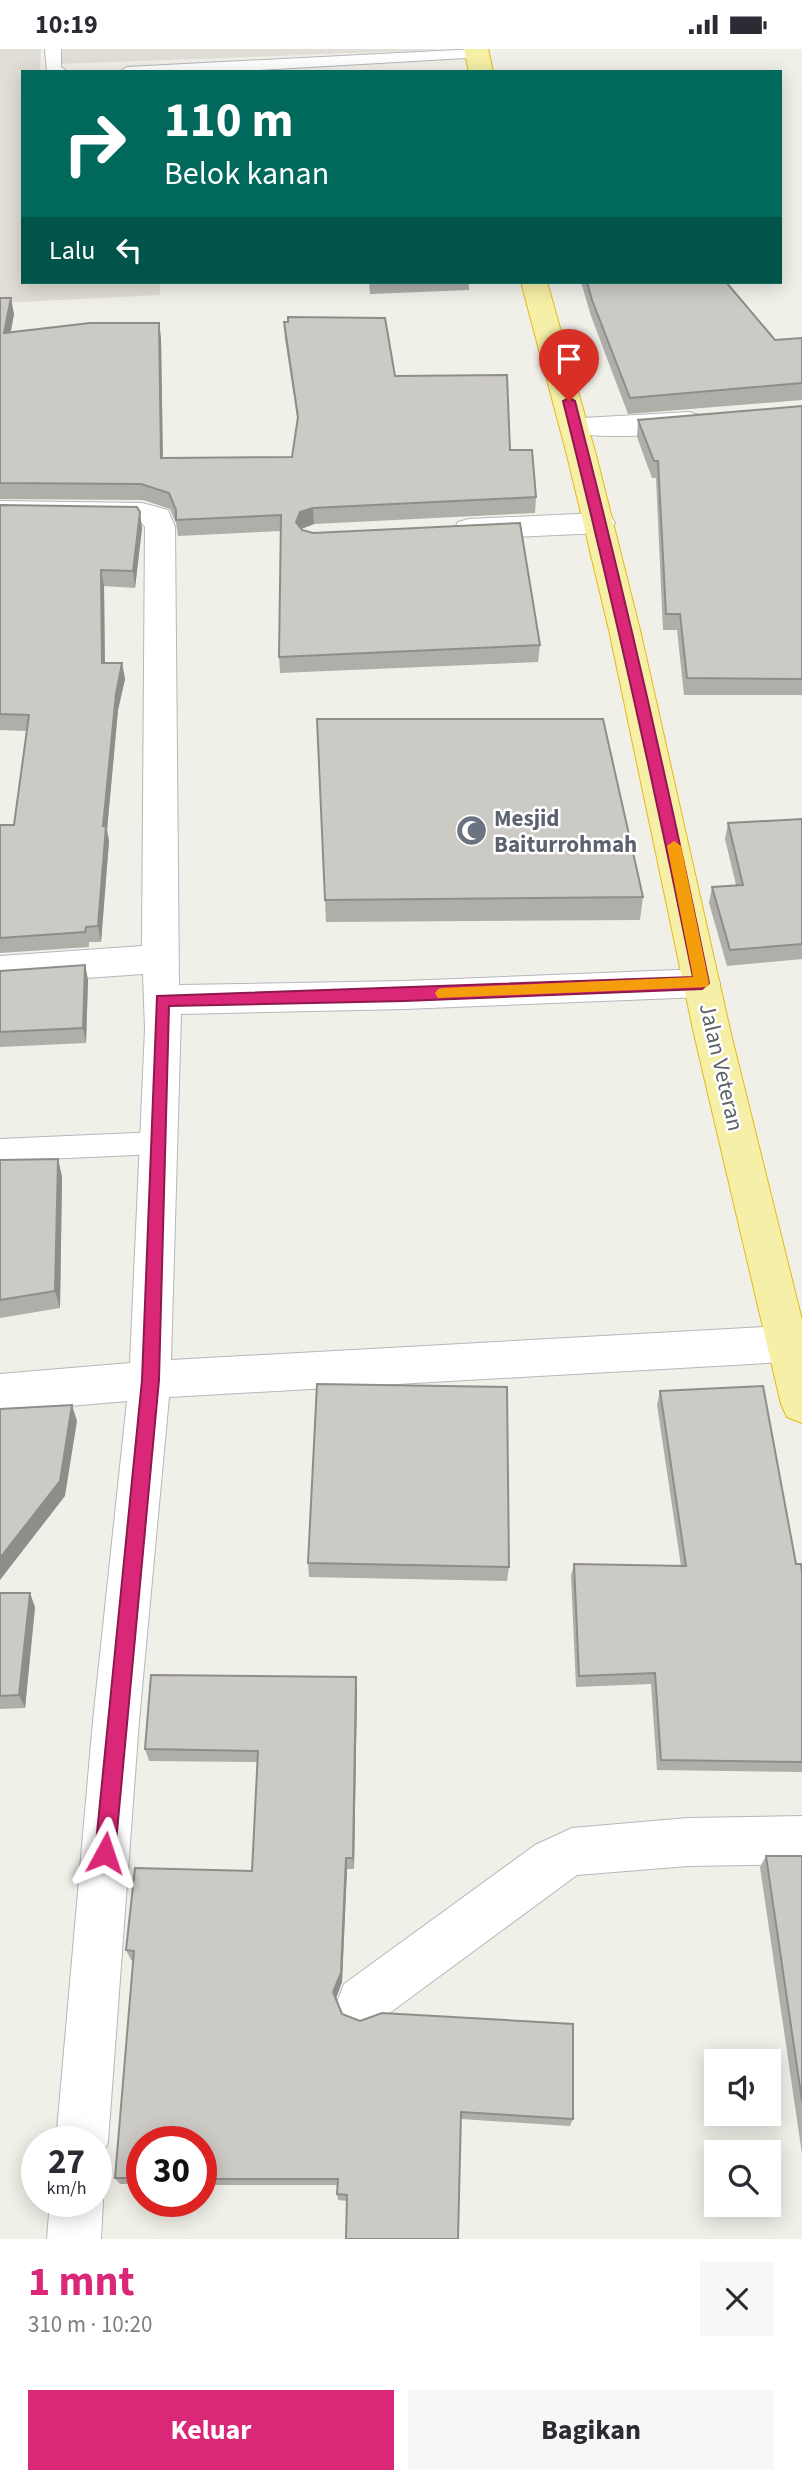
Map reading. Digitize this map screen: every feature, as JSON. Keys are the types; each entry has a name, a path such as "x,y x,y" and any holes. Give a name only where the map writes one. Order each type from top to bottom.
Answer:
{"highway":[{"name":"Jalan Veteran","path":"535,284 576,425 600,523 677,857 702,983 795,1344 802,1404"}],"street":[{"path":"576,425 613,428 721,418"},
{"path":"0,510 142,512 157,517 159,521 162,1000 150,1380 116,1721 83,2126"},
{"path":"437,531 600,523"},
{"path":"0,970 160,959"},
{"path":"162,1000 405,995 702,983"},
{"path":"0,1393 150,1380 795,1344"},
{"path":"362,2001 518,1886 572,1852 688,1842 802,1840"},
{"path":"74,2239 76,2217"}],"lane":[{"path":"53,49 53,69 55,70"},
{"path":"177,70 478,58"},
{"path":"0,1150 158,1143"}],"shaded area":[{"path":"0,49 41,49 40,70 21,70 21,284 160,284 160,295 0,303"},
{"path":"56,49 437,49 437,50 55,64"}],"building":[{"path":"588,284 728,284 775,340 802,338 802,383 630,398"},
{"path":"0,298 11,298 4,333 90,323 159,323 161,458 292,457 298,417 284,322 288,322 288,317 385,318 395,376 507,375 510,450 532,450 536,497 313,508 300,512 296,522 302,530 313,533 520,523 540,645 279,657 281,515 176,520 176,510 169,493 141,484 0,483"},
{"path":"802,406 802,679 687,678 680,614 666,614 658,461 654,461 638,420"},
{"path":"0,505 137,507 140,512 133,571 101,570 102,663 122,663 116,694 103,826 106,826 98,926 86,927 85,932 0,938 0,825 14,825 29,715 0,714"},
{"name":"Mesjid Baiturrohmah","path":"317,719 603,719 643,897 325,900"},
{"path":"802,819 802,944 730,950 712,887 743,885 728,823"},
{"path":"85,965 83,1028 0,1032 0,971"},
{"path":"58,1159 55,1291 0,1300 0,1160"},
{"path":"317,1384 507,1387 509,1567 308,1563"},
{"path":"763,1386 796,1564 801,1564 802,1573 802,1762 661,1760 655,1673 579,1676 574,1564 686,1566 660,1391"},
{"path":"72,1405 60,1481 0,1558 0,1409"},
{"path":"0,1593 30,1593 19,1695 0,1696"},
{"path":"151,1675 356,1677 353,1858 346,1858 341,1973 333,1992 342,2014 360,2021 382,2013 573,2024 573,2119 461,2112 458,2239 346,2239 347,2195 337,2194 338,2179 217,2179 217,2126 126,2126 126,2178 115,2178 134,1951 126,1950 135,1868 252,1871 258,1751 145,1749"},
{"path":"766,1856 802,1856 802,2101"}],"slow traffic":[{"path":"443,993 702,983 674,846"}],"place":[{"name":"Mesjid Baiturrohmah","path":"471,831"}],"route":[{"path":"105,1853 150,1380 162,1000 405,995 702,983 671,832 569,401"}]}
